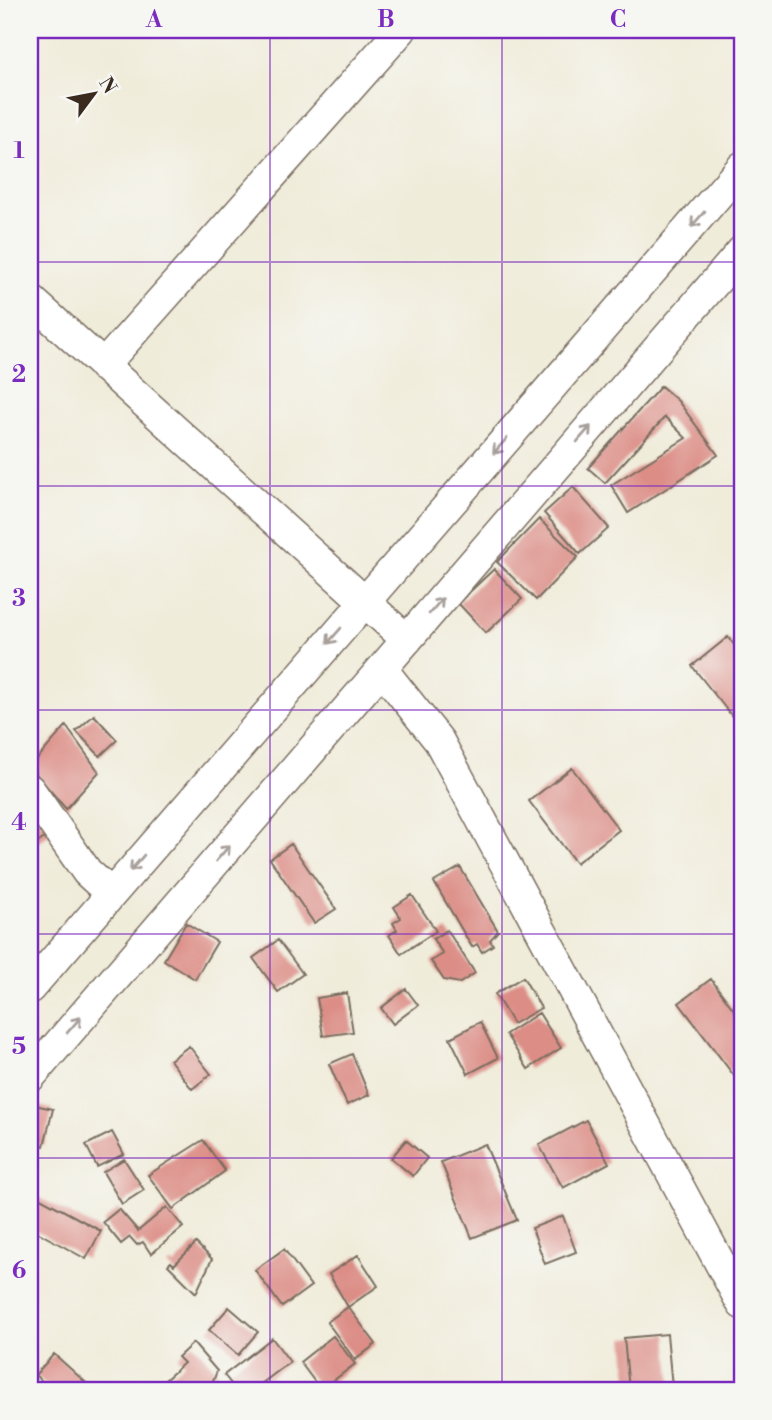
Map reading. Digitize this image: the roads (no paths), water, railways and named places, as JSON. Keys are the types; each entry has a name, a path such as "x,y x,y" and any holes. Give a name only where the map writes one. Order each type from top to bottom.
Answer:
{"street":[{"path":"103,366 398,31"},
{"path":"30,988 742,167"},
{"path":"30,1077 742,251"},
{"path":"30,299 407,640"},
{"path":"382,668 439,741 742,1304"},
{"path":"30,790 88,872 111,894"}]}
